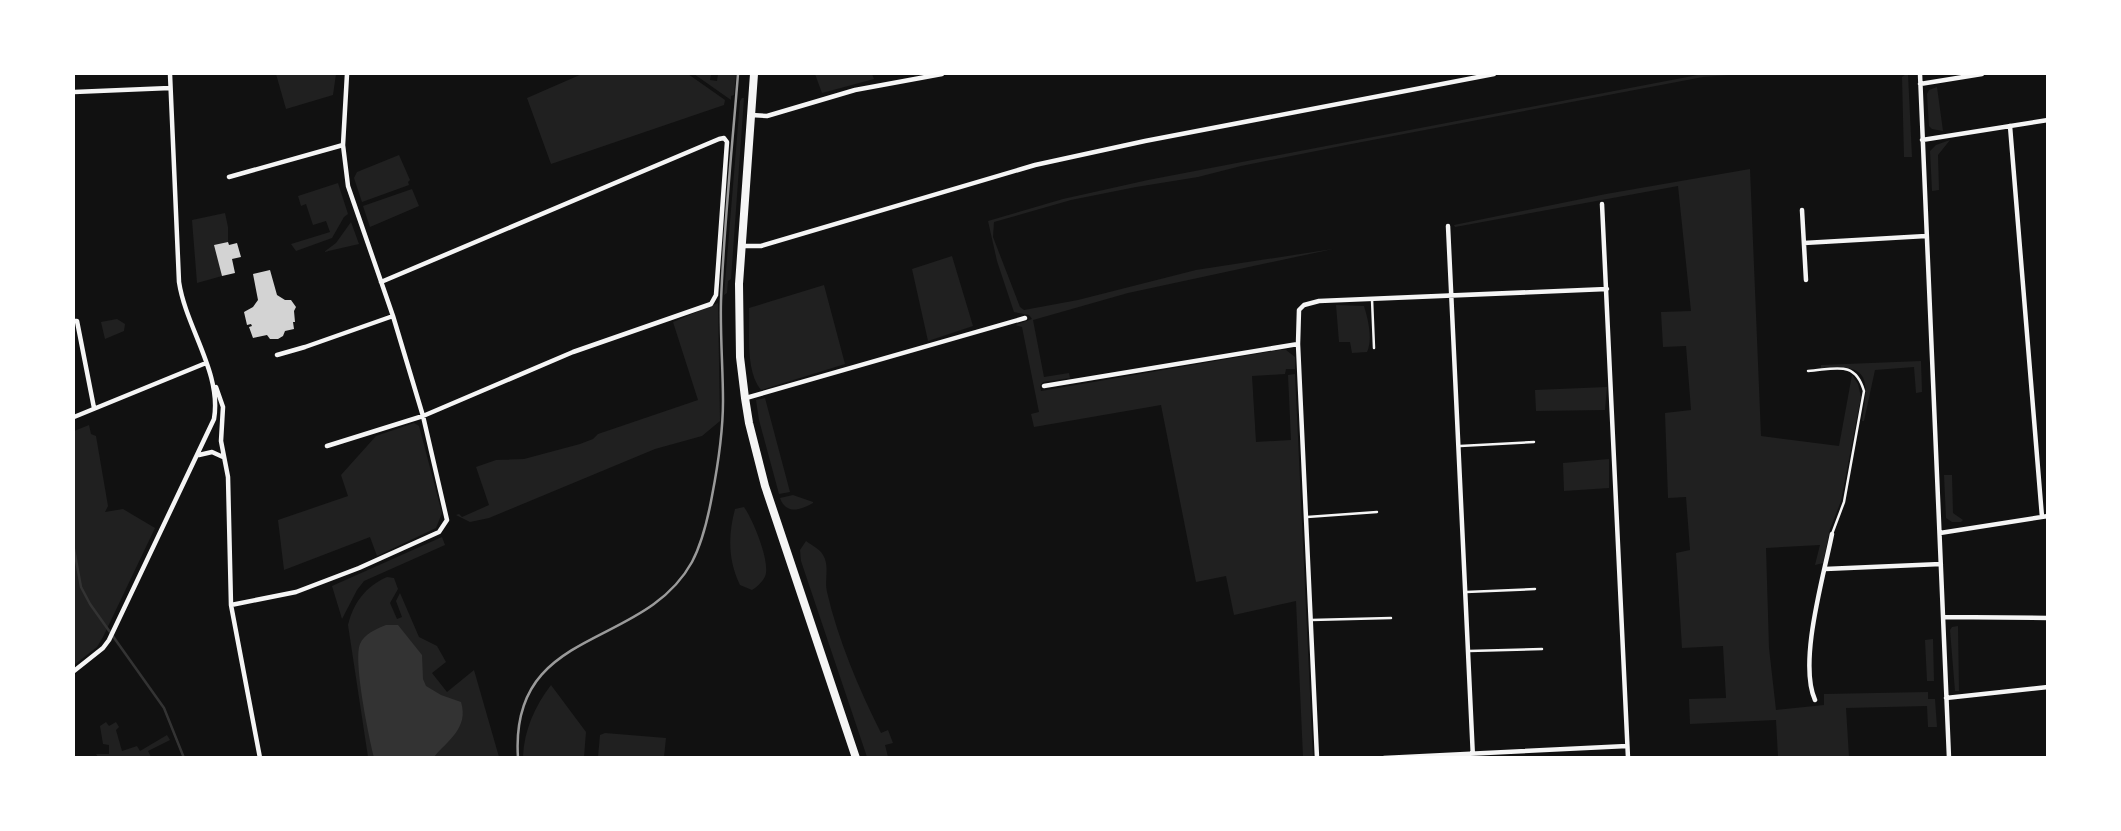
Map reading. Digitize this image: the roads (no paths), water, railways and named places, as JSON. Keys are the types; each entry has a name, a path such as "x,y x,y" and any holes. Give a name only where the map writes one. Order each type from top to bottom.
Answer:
{"main road":[{"path":"754,74 738,284 740,357 745,398 765,486 856,758"}],"street":[{"path":"170,74 179,282 183,307 223,407 221,434 228,477 231,605 260,758"},
{"path":"231,605 296,592 387,556 439,532 445,526 447,514 423,416 393,316 348,186 343,145 346,74"},
{"path":"751,115 767,116 855,90 942,74"},
{"path":"741,246 761,246 1035,165 1158,138 1494,74"},
{"path":"1920,74 1949,758"},
{"path":"1920,83 1982,74"},
{"path":"74,92 170,88"},
{"path":"1922,140 2048,120"},
{"path":"1940,533 2045,517 2010,126"},
{"path":"327,446 423,416 573,352 711,304 716,295 728,146 726,139 719,139 381,282"},
{"path":"229,177 343,145"},
{"path":"1602,204 1628,758"},
{"path":"1802,210 1806,280"},
{"path":"1448,226 1473,755"},
{"path":"1804,243 1926,236"},
{"path":"1317,758 1298,344 1299,310 1304,305 1319,300 1606,289"},
{"path":"276,355 393,316"},
{"path":"745,398 1025,318"},
{"path":"75,321 94,408"},
{"path":"1044,386 1298,344"},
{"path":"74,417 206,363"},
{"path":"74,671 109,640 199,455 214,419 214,383"},
{"path":"199,455 212,452 224,457"},
{"path":"1815,700 1810,660 1814,621 1832,534"},
{"path":"1825,569 1941,564"},
{"path":"1943,617 2048,618"},
{"path":"1946,698 2048,687"},
{"path":"1384,758 1627,746"}],"lane":[{"path":"1372,298 1374,348"},
{"path":"1808,371 1846,369 1855,372 1860,377 1864,391 1844,502 1832,534"},
{"path":"1460,446 1535,442"},
{"path":"1306,517 1377,512"},
{"path":"1466,592 1535,589"},
{"path":"1311,620 1391,618"},
{"path":"1469,651 1542,649"}],"waterway":[{"path":"74,549 81,587 90,604 164,708 184,758"}],"railway":[{"path":"518,758 521,715 534,684 556,661 643,611 670,591 692,562 702,538 709,513 722,425 721,301 738,74"}]}
